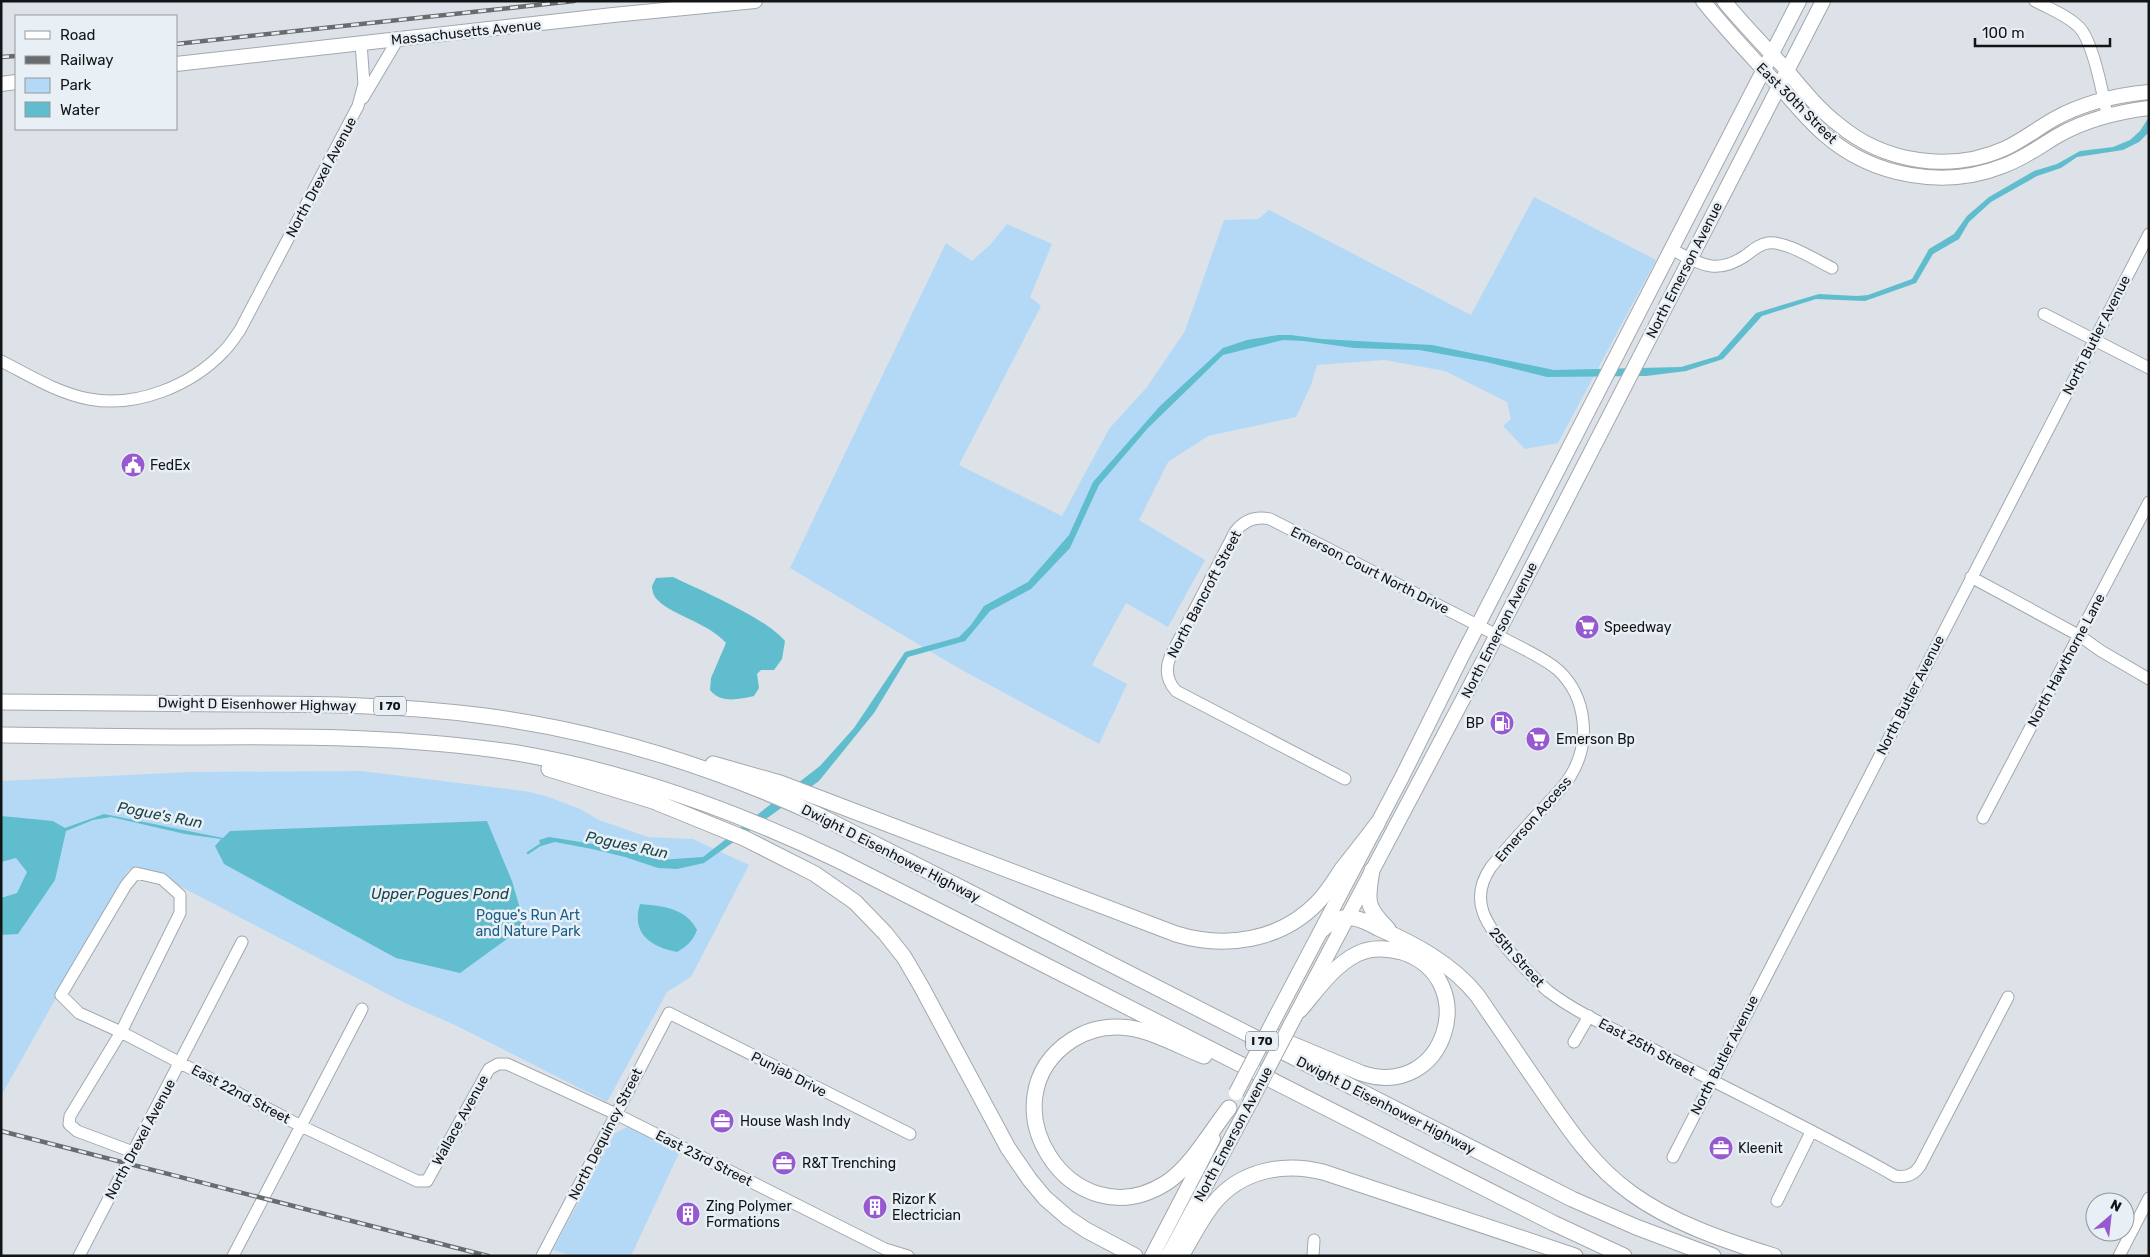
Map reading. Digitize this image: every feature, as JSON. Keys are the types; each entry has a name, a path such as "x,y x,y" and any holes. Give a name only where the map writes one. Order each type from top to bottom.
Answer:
{"highway":[{"name":"Dwight D Eisenhower Highway","path":"1,702 404,707 512,720 587,735 705,769 816,814 1572,1199 1636,1227 1713,1256"},
{"name":"I 70","path":"1,736 345,737 461,746 517,754 584,767 648,784 727,811 786,835 1553,1223 1624,1256"},
{"path":"624,745 732,768 770,780 1176,934 1214,942 1233,942 1257,938 1282,928 1304,914 1325,894 1377,824"},
{"path":"461,746 635,794 767,848 840,890 861,907 904,957 1003,1139 1022,1169 1045,1198 1081,1227 1135,1256"},
{"path":"1372,870 1368,894 1370,908 1375,916 1394,935"},
{"path":"1322,930 1337,920 1348,918 1362,920 1394,935 1441,962 1473,990 1576,1139 1595,1162 1614,1180 1643,1202 1678,1219 1774,1256"},
{"path":"1155,987 1361,1073 1381,1078 1407,1074 1424,1063 1440,1044 1446,1030 1447,1017 1443,990 1430,969 1410,956 1383,949 1364,951 1347,960 1300,1010"},
{"path":"1229,1108 1172,1180 1147,1192 1118,1197 1102,1196 1088,1191 1075,1185 1058,1171 1050,1161 1041,1143 1034,1112 1041,1078 1058,1052 1078,1037 1106,1027 1129,1028 1144,1032 1298,1094"},
{"path":"1172,1255 1225,1192 1239,1182 1258,1174 1274,1169 1295,1167 1323,1172 1575,1256"},
{"path":"1108,1242 1120,1256"}],"main road":[{"name":"Massachusetts Avenue","path":"178,64 755,1"},
{"name":"East 30th Street","path":"1703,1 1763,70 1822,132 1844,149 1876,166 1921,177 1970,176 2001,167 2023,157 2072,128 2108,115 2146,108"},
{"name":"East 30th Street","path":"1724,1 1837,124 1860,140 1896,155 1933,162 1967,160 1997,152 2016,143 2060,116 2104,100 2149,92"},
{"name":"North Emerson Avenue","path":"1172,1255 1372,870 1597,394 1799,1"},
{"name":"North Emerson Avenue","path":"1152,1256 1377,824 1622,393 1822,1"},
{"path":"1753,34 1767,35 1786,27"},
{"path":"1,84 15,82"}],"street":[{"path":"2036,1 2071,20 2083,31 2089,45 2108,115"},
{"path":"358,106 398,39"},
{"name":"North Drexel Avenue","path":"1,361 42,382 89,399 124,401 173,387 202,371 224,351 240,330 358,106 364,84 361,43"},
{"name":"North Butler Avenue","path":"1673,1157 1970,577 2149,234"},
{"path":"1670,249 1706,266 1720,267 1732,264 1760,245 1775,243 1786,246 1832,268"},
{"path":"2044,314 2095,338 2149,368"},
{"name":"North Hawthorne Lane","path":"1983,818 2149,502"},
{"name":"Emerson Court North Drive","path":"1251,518 1270,519 1487,630"},
{"name":"North Bancroft Street","path":"1251,518 1240,525 1235,532 1170,657 1167,676 1176,692 1345,779"},
{"path":"1970,577 2080,636 2101,652 2149,680"},
{"name":"Emerson Access","path":"1481,906 1481,891 1486,874 1568,780 1581,753 1584,733 1581,708 1575,693 1565,677 1540,658 1487,630"},
{"name":"East 22nd Street","path":"120,1032 180,912 180,895 162,879 136,873 126,885 61,995 79,1013 180,1062 301,1126 417,1181 426,1181"},
{"name":"25th Street","path":"1481,906 1488,926 1529,973 1550,992 1589,1016"},
{"name":"North Drexel Avenue","path":"79,1256 242,942"},
{"name":"East 25th Street","path":"1589,1016 1895,1176 1902,1177 1913,1173 1920,1166 2008,997"},
{"path":"233,1256 362,1009"},
{"name":"North Dequincy Street","path":"542,1256 668,1013"},
{"name":"Punjab Drive","path":"668,1013 910,1134"},
{"path":"1574,1042 1589,1016"},
{"path":"120,1032 70,1116 69,1124 76,1131 133,1152"},
{"name":"East 23rd Street","path":"498,1064 507,1064 519,1069 616,1114 885,1249 908,1256"},
{"name":"Wallace Avenue","path":"426,1181 489,1069 498,1064"},
{"path":"1777,1201 1811,1132"},
{"path":"2119,1256 2149,1198"},
{"path":"1313,1256 1314,1240"}],"green space":[{"path":"1534,197 1656,260 1558,443 1525,449 1503,426 1511,419 1507,402 1445,371 1384,360 1317,365 1311,385 1296,417 1208,436 1168,462 1139,520 1205,560 1168,627 1126,603 1092,665 1127,684 1099,744 960,669 790,568 946,243 972,261 990,245 1007,224 1052,244 1030,297 1041,306 959,465 1062,516 1109,429 1147,387 1185,331 1224,220 1258,219 1269,210 1471,315"},
{"name":"Pogue's Run Art and Nature Park","path":"361,771 524,791 546,796 580,809 599,820 648,837 693,839 749,865 691,977 667,992 607,1102 459,1027 403,1002 168,880 134,868 128,870 1,1096 1,781 191,772"},
{"path":"630,1126 679,1153 631,1256 574,1256 553,1250 615,1133"}],"water":[{"path":"2149,117 2149,132 2139,142 2123,150 2077,157 2061,168 2037,176 1991,202 1969,222 1959,239 1933,254 1916,283 1865,301 1816,299 1762,316 1723,359 1686,371 1646,376 1547,377 1486,362 1419,350 1354,348 1283,340 1223,355 1148,428 1099,485 1070,548 1031,589 990,611 965,641 908,657 874,713 819,781 704,863 677,869 658,868 625,857 555,842 541,846 539,840 549,837 631,850 659,860 703,857 820,766 854,728 905,652 959,637 971,625 984,606 1028,582 1069,535 1093,482 1160,406 1223,348 1247,340 1291,335 1321,339 1432,345 1554,370 1681,367 1718,356 1756,313 1819,294 1868,295 1912,279 1929,249 1954,234 1967,216 1989,197 2034,171 2057,164 2080,151 2113,147 2130,140 2140,131"},
{"path":"673,577 749,614 776,632 785,641 782,659 774,670 761,670 757,674 759,688 754,696 725,699 710,690 711,678 726,643 709,629 669,608 655,597 652,586 656,578"},
{"name":"Upper Pogues Pond","path":"104,814 223,838 230,831 487,821 512,881 525,926 460,973 396,958 224,864 215,846 221,839 185,834 111,817 93,820 66,831 55,880 18,934 1,935 1,898 17,893 27,872 16,858 1,862 1,816 53,821 65,828"},
{"path":"640,904 673,909 687,917 697,930 686,946 677,952 667,950 651,942 641,931 638,923"}],"waterway":[{"name":"Pogues Run","path":"528,853 543,843"}],"railway":[{"path":"178,44 574,1"},
{"path":"1,57 15,56"},
{"path":"1,1131 488,1256"}],"place":[{"name":"FedEx","path":"133,465"},
{"name":"Speedway","path":"1587,627"},
{"name":"BP","path":"1502,723"},
{"name":"Emerson Bp","path":"1538,739"},
{"name":"House Wash Indy","path":"722,1121"},
{"name":"Kleenit","path":"1721,1148"},
{"name":"R&T Trenching","path":"784,1163"},
{"name":"Rizor K Electrician","path":"875,1207"},
{"name":"Zing Polymer Formations","path":"688,1214"}],"water label":[{"name":"Pogue's Run","path":"160,815"}]}
